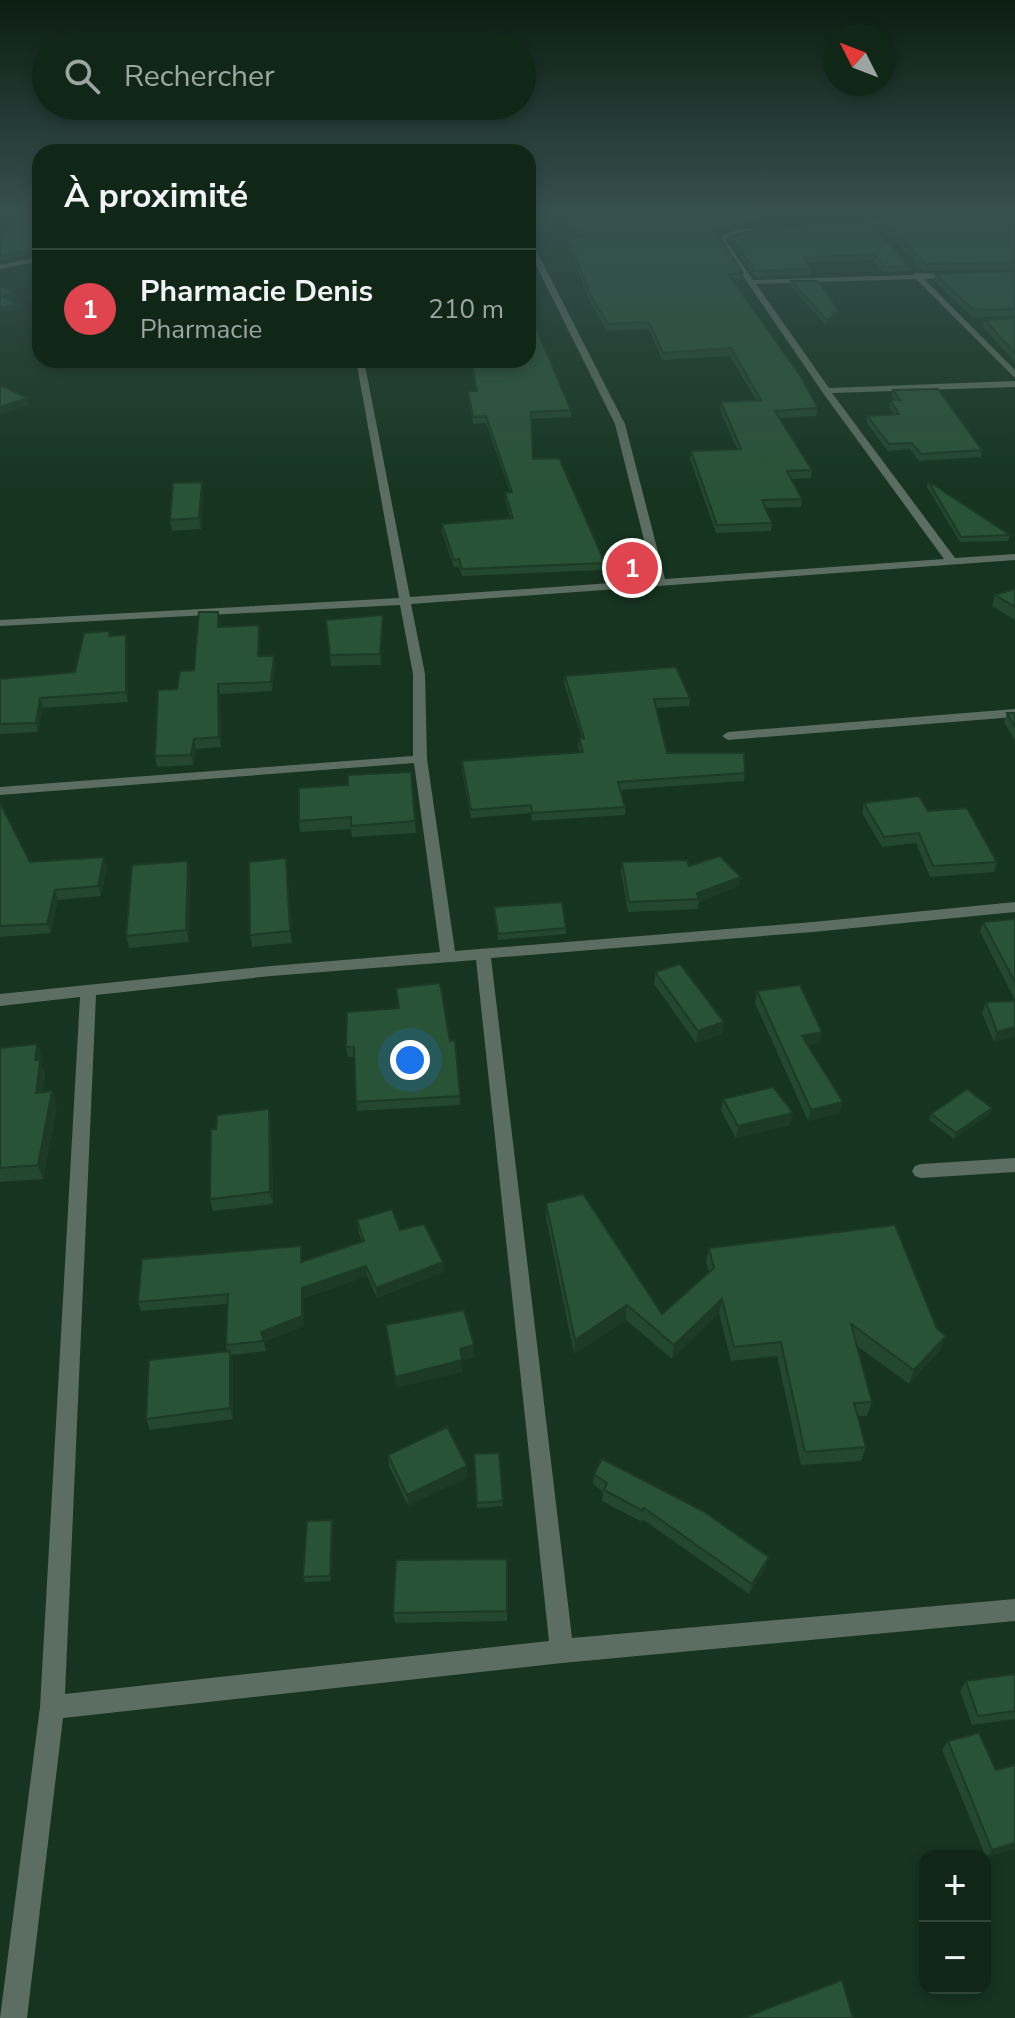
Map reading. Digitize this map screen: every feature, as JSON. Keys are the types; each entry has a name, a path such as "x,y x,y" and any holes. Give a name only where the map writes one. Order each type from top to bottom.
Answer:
{"street":[{"path":"559,304 620,424 660,581"},
{"path":"767,304 826,391 952,562"},
{"path":"946,304 1015,375"},
{"path":"965,323 978,322"},
{"path":"361,368 419,674 420,759 448,955"},
{"path":"826,391 1015,384"},
{"path":"0,623 405,601 1015,557"},
{"path":"728,736 1015,713"},
{"path":"0,791 420,759"},
{"path":"0,1000 448,955 483,955 1015,907"},
{"path":"483,955 562,1651"},
{"path":"13,2018 52,1707 88,990"},
{"path":"921,1171 1015,1165"},
{"path":"52,1707 562,1651 1015,1610"}],"building":[{"path":"596,304 750,304 800,375 818,408 775,411 812,470 787,471 802,499 762,500 772,523 717,525 691,451 741,449 721,402 761,400 731,348 663,353 649,322 608,324"},
{"path":"812,304 834,304 839,311 827,320"},
{"path":"968,304 1015,304 1015,309 974,310"},
{"path":"1015,318 1015,353 985,320"},
{"path":"536,328 571,410 531,412 533,459 559,458 605,563 462,569 459,559 454,560 442,524 513,518 505,493 512,492 486,416 473,417 468,391 477,391 473,368 536,368"},
{"path":"0,385 27,398 0,407"},
{"path":"938,389 982,450 921,454 912,443 889,444 867,416 899,414 890,400 900,400 893,390"},
{"path":"928,481 1010,535 961,537"},
{"path":"202,482 199,518 170,520 173,483"},
{"path":"1015,589 1015,607 995,595"},
{"path":"199,612 218,612 218,627 259,625 258,656 274,656 271,682 218,684 219,737 194,739 191,755 155,756 158,690 177,689 180,671 194,670"},
{"path":"383,615 380,654 330,655 326,620"},
{"path":"110,631 109,636 126,635 126,692 40,698 36,723 0,724 0,679 75,672 84,633"},
{"path":"676,667 690,698 654,699 667,753 744,753 745,773 618,782 625,807 532,813 531,805 471,810 462,761 583,752 579,738 584,738 565,676"},
{"path":"1007,713 1015,713 1015,727"},
{"path":"411,772 415,821 351,826 351,817 299,821 299,788 348,785 348,775"},
{"path":"919,796 928,811 967,808 997,862 933,866 919,833 884,837 864,803"},
{"path":"0,803 30,862 104,857 98,886 55,890 47,924 0,926"},
{"path":"720,856 741,877 697,893 699,899 629,902 622,862 687,860 689,866"},
{"path":"286,858 290,931 250,935 249,862"},
{"path":"188,861 186,930 126,936 132,865"},
{"path":"562,902 566,928 498,934 494,907"},
{"path":"1015,919 1015,982 983,922"},
{"path":"680,964 724,1022 698,1031 655,972"},
{"path":"440,983 450,1041 455,1040 460,1096 356,1102 354,1047 346,1047 347,1012 399,1008 396,988"},
{"path":"800,985 822,1032 802,1036 843,1102 811,1110 757,991"},
{"path":"1015,1001 1015,1027 997,1032 986,1002"},
{"path":"37,1044 35,1060 40,1060 36,1093 52,1091 38,1165 0,1168 0,1048"},
{"path":"773,1087 793,1113 738,1126 723,1099"},
{"path":"967,1089 992,1108 956,1133 931,1114"},
{"path":"269,1109 270,1192 210,1199 211,1129 216,1129 217,1115"},
{"path":"583,1194 662,1314 714,1268 709,1248 895,1225 937,1329 946,1336 914,1370 851,1324 872,1402 854,1403 866,1447 805,1452 781,1342 734,1347 722,1299 674,1345 627,1305 575,1340 546,1203"},
{"path":"392,1209 400,1230 424,1224 443,1262 376,1288 366,1266 302,1288 302,1316 261,1332 264,1341 226,1345 228,1294 138,1302 142,1259 301,1246 301,1262 364,1241 357,1220"},
{"path":"464,1310 474,1345 460,1349 462,1360 395,1377 386,1325"},
{"path":"230,1351 230,1408 146,1419 149,1360"},
{"path":"447,1427 467,1466 407,1495 388,1455"},
{"path":"499,1453 503,1501 477,1503 474,1454"},
{"path":"602,1459 703,1511 769,1557 752,1584 644,1508 643,1511 604,1490 607,1483 594,1474"},
{"path":"332,1520 330,1576 303,1577 307,1521"},
{"path":"507,1559 507,1611 393,1613 396,1560"},
{"path":"1015,1674 1015,1711 978,1716 966,1681"},
{"path":"979,1733 996,1770 1015,1765 1015,1843 992,1850 948,1741"},
{"path":"842,1980 853,2018 743,2018"}],"place":[{"name":"Pharmacie Denis","path":"632,568"}]}
